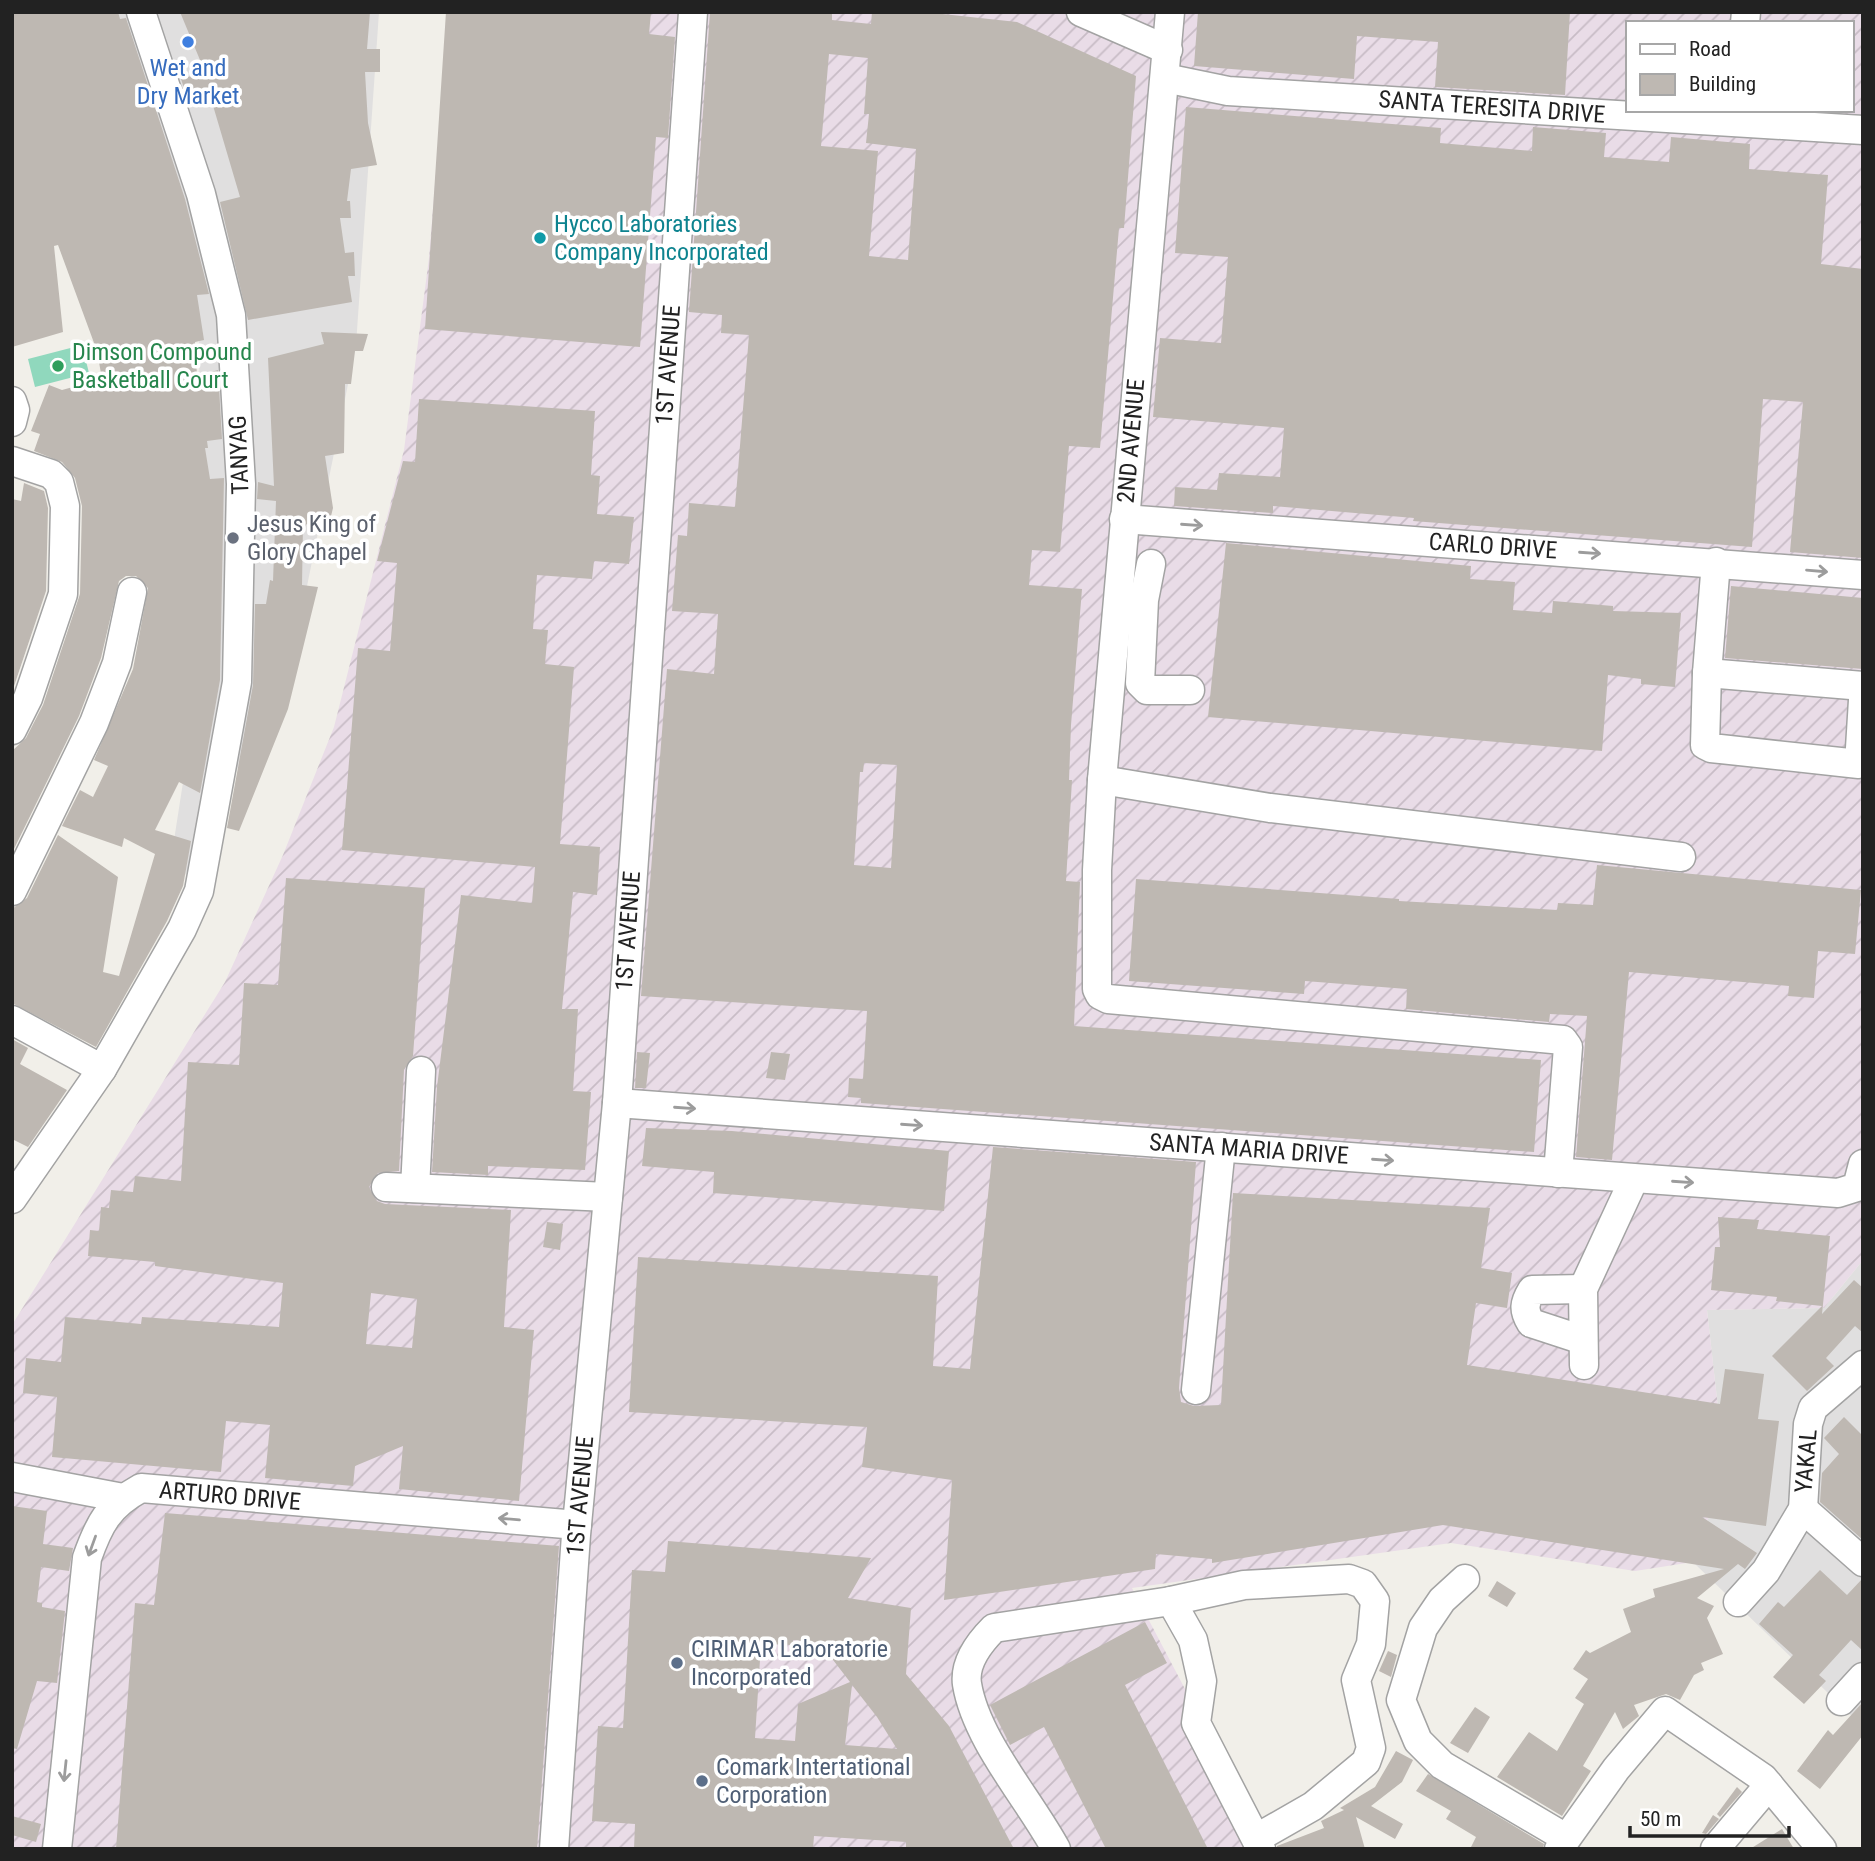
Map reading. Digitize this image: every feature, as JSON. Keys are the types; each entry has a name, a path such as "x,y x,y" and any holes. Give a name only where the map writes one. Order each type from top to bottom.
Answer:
{"street":[{"name":"TANYAG","path":"15,1189 107,1061 183,929 199,891 237,682 241,484 231,315 201,194 141,12"},
{"name":"1ST AVENUE","path":"554,1849 577,1525 617,1103 693,12"},
{"path":"1080,12 1168,50"},
{"name":"2ND AVENUE","path":"1170,12 1102,780 1097,870 1097,989 1100,995 1108,999 1563,1040 1567,1047 1558,1173"},
{"name":"SANTA TERESITA DRIVE","path":"1165,78 1228,91 1626,111"},
{"name":"SANTA TERESITA DRIVE","path":"1656,112 1738,116 1863,130"},
{"path":"12,401 15,410 12,422"},
{"path":"12,461 51,474 59,482 65,506 63,594 28,698 12,730"},
{"name":"CARLO DRIVE","path":"1124,519 1863,575"},
{"path":"1716,562 1707,673 1705,745 1711,748 1859,764 1863,700"},
{"path":"1151,564 1144,600 1140,683 1147,690 1190,690"},
{"path":"12,891 94,723 117,663 132,592"},
{"path":"1707,673 1863,686"},
{"path":"1102,780 1270,808 1681,857"},
{"path":"12,1020 107,1061"},
{"path":"415,1188 421,1071"},
{"name":"SANTA MARIA DRIVE","path":"617,1103 1838,1193 1857,1187 1863,1164"},
{"path":"1196,1390 1222,1147"},
{"path":"1583,1289 1532,1290 1525,1302 1525,1313 1531,1324 1584,1353 1583,1289 1634,1179"},
{"path":"386,1187 608,1197"},
{"name":"YAKAL","path":"1738,1602 1766,1571 1803,1509 1808,1424 1813,1408 1863,1365"},
{"path":"12,1478 123,1498"},
{"name":"ARTURO DRIVE","path":"57,1849 87,1558 99,1524 123,1498 141,1488 577,1525"},
{"path":"1803,1509 1863,1562"},
{"path":"1056,1849 977,1715 967,1682 972,1657 994,1628 1171,1601 1244,1585 1349,1579 1363,1584 1375,1601 1371,1644 1356,1680 1371,1748 1366,1762 1259,1843 1196,1723 1202,1681 1196,1650 1171,1601"},
{"path":"1465,1579 1442,1600 1423,1628 1407,1671 1401,1700 1418,1741 1442,1765 1562,1843 1616,1769 1665,1711 1769,1785 1822,1849"},
{"path":"1842,1701 1863,1678"},
{"path":"1715,1849 1769,1785"}],"shaded area":[{"path":"12,12 379,12 356,345 293,655 161,924 202,660 199,333"},
{"path":"449,12 1863,12 1863,1260 1824,1308 1707,1310 1725,1470 1693,1562 1635,1571 1451,1543 1132,1588 1269,1849 12,1849 12,1325 225,982 283,855 334,727 404,450 429,258"},
{"path":"1863,1260 1863,1727 1693,1562 1725,1470 1707,1310 1824,1308"}],"green space":[{"name":"Dimson Compound Basketball Court","path":"82,345 89,373 35,387 28,359"}],"building":[{"path":"12,12 118,12 120,19 126,18 185,199 209,294 197,295 204,340 195,342 197,376 218,370 222,439 207,441 208,448 205,448 210,479 224,478 220,680 200,793 179,782 155,830 191,841 183,886 167,921 96,1047 12,1003 12,909 27,898 58,835 118,877 103,972 119,976 155,854 124,838 122,847 62,826 80,790 93,797 108,766 94,760 133,669 148,588 136,576 126,576 119,581 101,658 79,716 12,853 12,751 26,738 43,705 80,594 82,506 75,478 62,462 34,451 40,434 31,431 49,385 62,390 102,379 97,351 58,245 54,246 63,332 12,347"},
{"path":"180,12 370,12 367,49 380,49 380,72 365,72 368,123 377,165 351,169 347,201 350,201 351,218 340,218 345,253 354,252 355,276 348,276 352,302 248,320 220,202 240,197 209,92 187,97 181,79 205,72"},
{"name":"Hycco Laboratories Company Incorporated","path":"446,12 651,12 649,34 675,37 668,138 656,137 640,347 425,329"},
{"path":"710,12 832,12 832,20 871,24 872,12 924,12 1017,22 1136,76 1124,228 1119,228 1100,448 1069,446 1060,552 1032,550 1029,585 1082,589 1071,725 1069,780 1072,780 1066,881 1080,882 1074,1026 1541,1060 1534,1152 861,1103 861,1098 848,1097 849,1078 863,1079 867,1011 641,996 667,669 714,674 718,614 672,611 678,535 687,536 689,503 735,507 749,335 721,333 722,315 689,312","holes":["829,54 868,58 864,114 869,114 866,143 916,149 908,260 869,256 878,151 821,146","864,763 897,765 891,868 854,865 860,772 863,772"]},
{"path":"1198,12 1570,12 1565,95 1435,87 1438,42 1357,36 1354,79 1194,66"},
{"path":"1186,107 1441,128 1440,143 1532,151 1533,127 1606,133 1604,157 1669,162 1671,137 1750,144 1749,169 1828,175 1821,264 1863,269 1863,558 1790,552 1803,402 1763,399 1752,547 1413,521 1414,518 1273,506 1273,513 1174,506 1175,487 1217,490 1219,473 1280,477 1284,428 1153,417 1160,338 1221,343 1228,257 1175,253"},
{"path":"321,332 368,334 363,351 355,351 351,384 345,384 344,453 325,456 333,508 330,520 303,525 302,585 318,587 288,709 239,831 227,828 253,685 255,604 266,604 270,580 273,581 276,501 257,499 258,482 274,486 268,358 324,344"},
{"path":"419,399 595,411 591,475 600,476 597,514 634,517 629,564 594,561 592,579 537,575 533,629 548,630 545,664 574,667 560,844 600,847 597,895 573,892 562,1009 578,1009 573,1091 591,1092 585,1170 488,1166 488,1175 432,1172 437,1087 461,895 532,903 535,867 342,850 358,648 390,651 397,563 377,561 403,461 415,462"},
{"path":"24,483 44,491 48,508 46,591 12,692 12,499 21,501"},
{"path":"1226,543 1471,566 1470,579 1515,582 1513,610 1552,613 1553,601 1613,606 1613,611 1681,613 1675,687 1641,684 1641,679 1608,675 1602,751 1208,717"},
{"path":"1731,586 1863,598 1863,669 1725,658"},
{"path":"1597,865 1861,890 1855,954 1818,951 1814,998 1788,996 1789,986 1629,972 1612,1160 1576,1157 1587,1016 1550,1014 1549,1022 1406,1009 1407,989 1305,981 1304,994 1129,981 1136,879 1399,901 1557,910 1558,903 1593,905"},
{"path":"286,878 425,888 413,1056 404,1070 399,1171 378,1173 369,1187 377,1201 385,1204 511,1210 504,1327 534,1330 519,1501 399,1489 403,1446 355,1466 353,1486 265,1478 270,1425 226,1421 221,1472 52,1457 57,1397 23,1393 26,1358 61,1362 65,1317 141,1324 142,1317 279,1327 283,1283 155,1266 155,1262 88,1256 90,1230 99,1231 101,1207 109,1208 111,1190 133,1192 135,1176 181,1181 188,1062 239,1065 244,983 278,985","holes":["371,1293 417,1299 412,1348 366,1344"]},
{"path":"12,1039 28,1048 20,1064 67,1090 28,1147 12,1139"},
{"path":"637,1052 650,1053 646,1088 635,1088"},
{"path":"771,1052 790,1054 785,1080 766,1078"},
{"path":"646,1128 732,1131 949,1151 944,1211 713,1193 714,1172 642,1166"},
{"path":"993,1147 1196,1162 1179,1388 1181,1402 1194,1406 1221,1405 1233,1193 1490,1208 1481,1268 1512,1273 1507,1308 1476,1303 1467,1365 1720,1404 1725,1369 1764,1374 1758,1419 1779,1421 1766,1526 1702,1517 1757,1553 1745,1569 1738,1564 1697,1598 1714,1606 1707,1618 1723,1654 1701,1663 1704,1670 1694,1675 1680,1700 1666,1694 1634,1705 1639,1716 1623,1729 1615,1712 1583,1766 1591,1771 1562,1816 1497,1777 1529,1732 1557,1751 1584,1704 1575,1698 1588,1679 1573,1669 1586,1650 1590,1653 1631,1632 1623,1609 1655,1597 1653,1589 1724,1569 1443,1525 1212,1563 1212,1559 1156,1554 1155,1569 944,1600 952,1480 862,1467 867,1427 629,1412 638,1257 938,1276 933,1366 970,1369"},
{"path":"1718,1217 1759,1220 1757,1229 1830,1236 1822,1314 1854,1280 1863,1288 1863,1333 1855,1326 1826,1358 1834,1366 1807,1391 1772,1356 1822,1306 1776,1301 1777,1297 1711,1290 1715,1247 1720,1247"},
{"path":"547,1222 563,1224 560,1250 543,1247"},
{"path":"1844,1417 1863,1436 1863,1540 1820,1502 1822,1473 1839,1454 1824,1438"},
{"path":"12,1506 47,1511 43,1544 73,1548 69,1571 41,1567 37,1602 42,1603 42,1607 65,1611 57,1683 37,1681 17,1749 12,1748"},
{"path":"165,1513 559,1546 537,1849 116,1849 135,1603 154,1605"},
{"path":"668,1541 871,1558 848,1598 911,1608 906,1674 949,1726 1014,1849 906,1849 906,1842 814,1836 813,1849 634,1849 635,1824 592,1821 598,1726 623,1728 632,1570 665,1572","holes":["793,1640 820,1643 850,1682 798,1704 795,1741 755,1738 761,1644 793,1645","852,1685 877,1717 897,1749 845,1745"]},
{"path":"1820,1570 1847,1595 1863,1578 1863,1651 1851,1640 1819,1675 1826,1681 1804,1704 1773,1677 1793,1655 1759,1624 1778,1602 1784,1607"},
{"path":"1497,1581 1516,1593 1507,1607 1488,1596"},
{"path":"1145,1622 1167,1663 1125,1685 1208,1849 1106,1849 1044,1727 1010,1745 990,1705"},
{"path":"1388,1651 1397,1655 1391,1677 1379,1671"},
{"path":"1863,1702 1863,1735 1820,1789 1797,1771 1828,1730 1833,1735"},
{"path":"1475,1707 1490,1717 1468,1753 1450,1743"},
{"path":"1396,1751 1413,1760 1402,1782 1371,1806 1403,1824 1395,1839 1356,1817 1365,1849 1277,1849 1277,1846 1324,1828 1321,1821 1344,1810 1340,1808 1375,1787"},
{"path":"1428,1774 1544,1844 1543,1849 1470,1849 1476,1837 1446,1819 1451,1811 1416,1791"},
{"path":"1737,1787 1742,1792 1720,1817 1717,1814"},
{"path":"1713,1815 1719,1819 1706,1834 1702,1833"},
{"path":"12,1816 41,1824 36,1842 12,1835"},
{"path":"1782,1829 1794,1849 1750,1849"}],"place":[{"name":"Wet and Dry Market","path":"188,42"},
{"name":"Hycco Laboratories Company Incorporated","path":"540,238"},
{"name":"Dimson Compound Basketball Court","path":"58,366"},
{"name":"Jesus King of Glory Chapel","path":"233,538"},
{"name":"CIRIMAR Laboratorie Incorporated","path":"677,1663"},
{"name":"Comark Intertational Corporation","path":"702,1781"}]}
